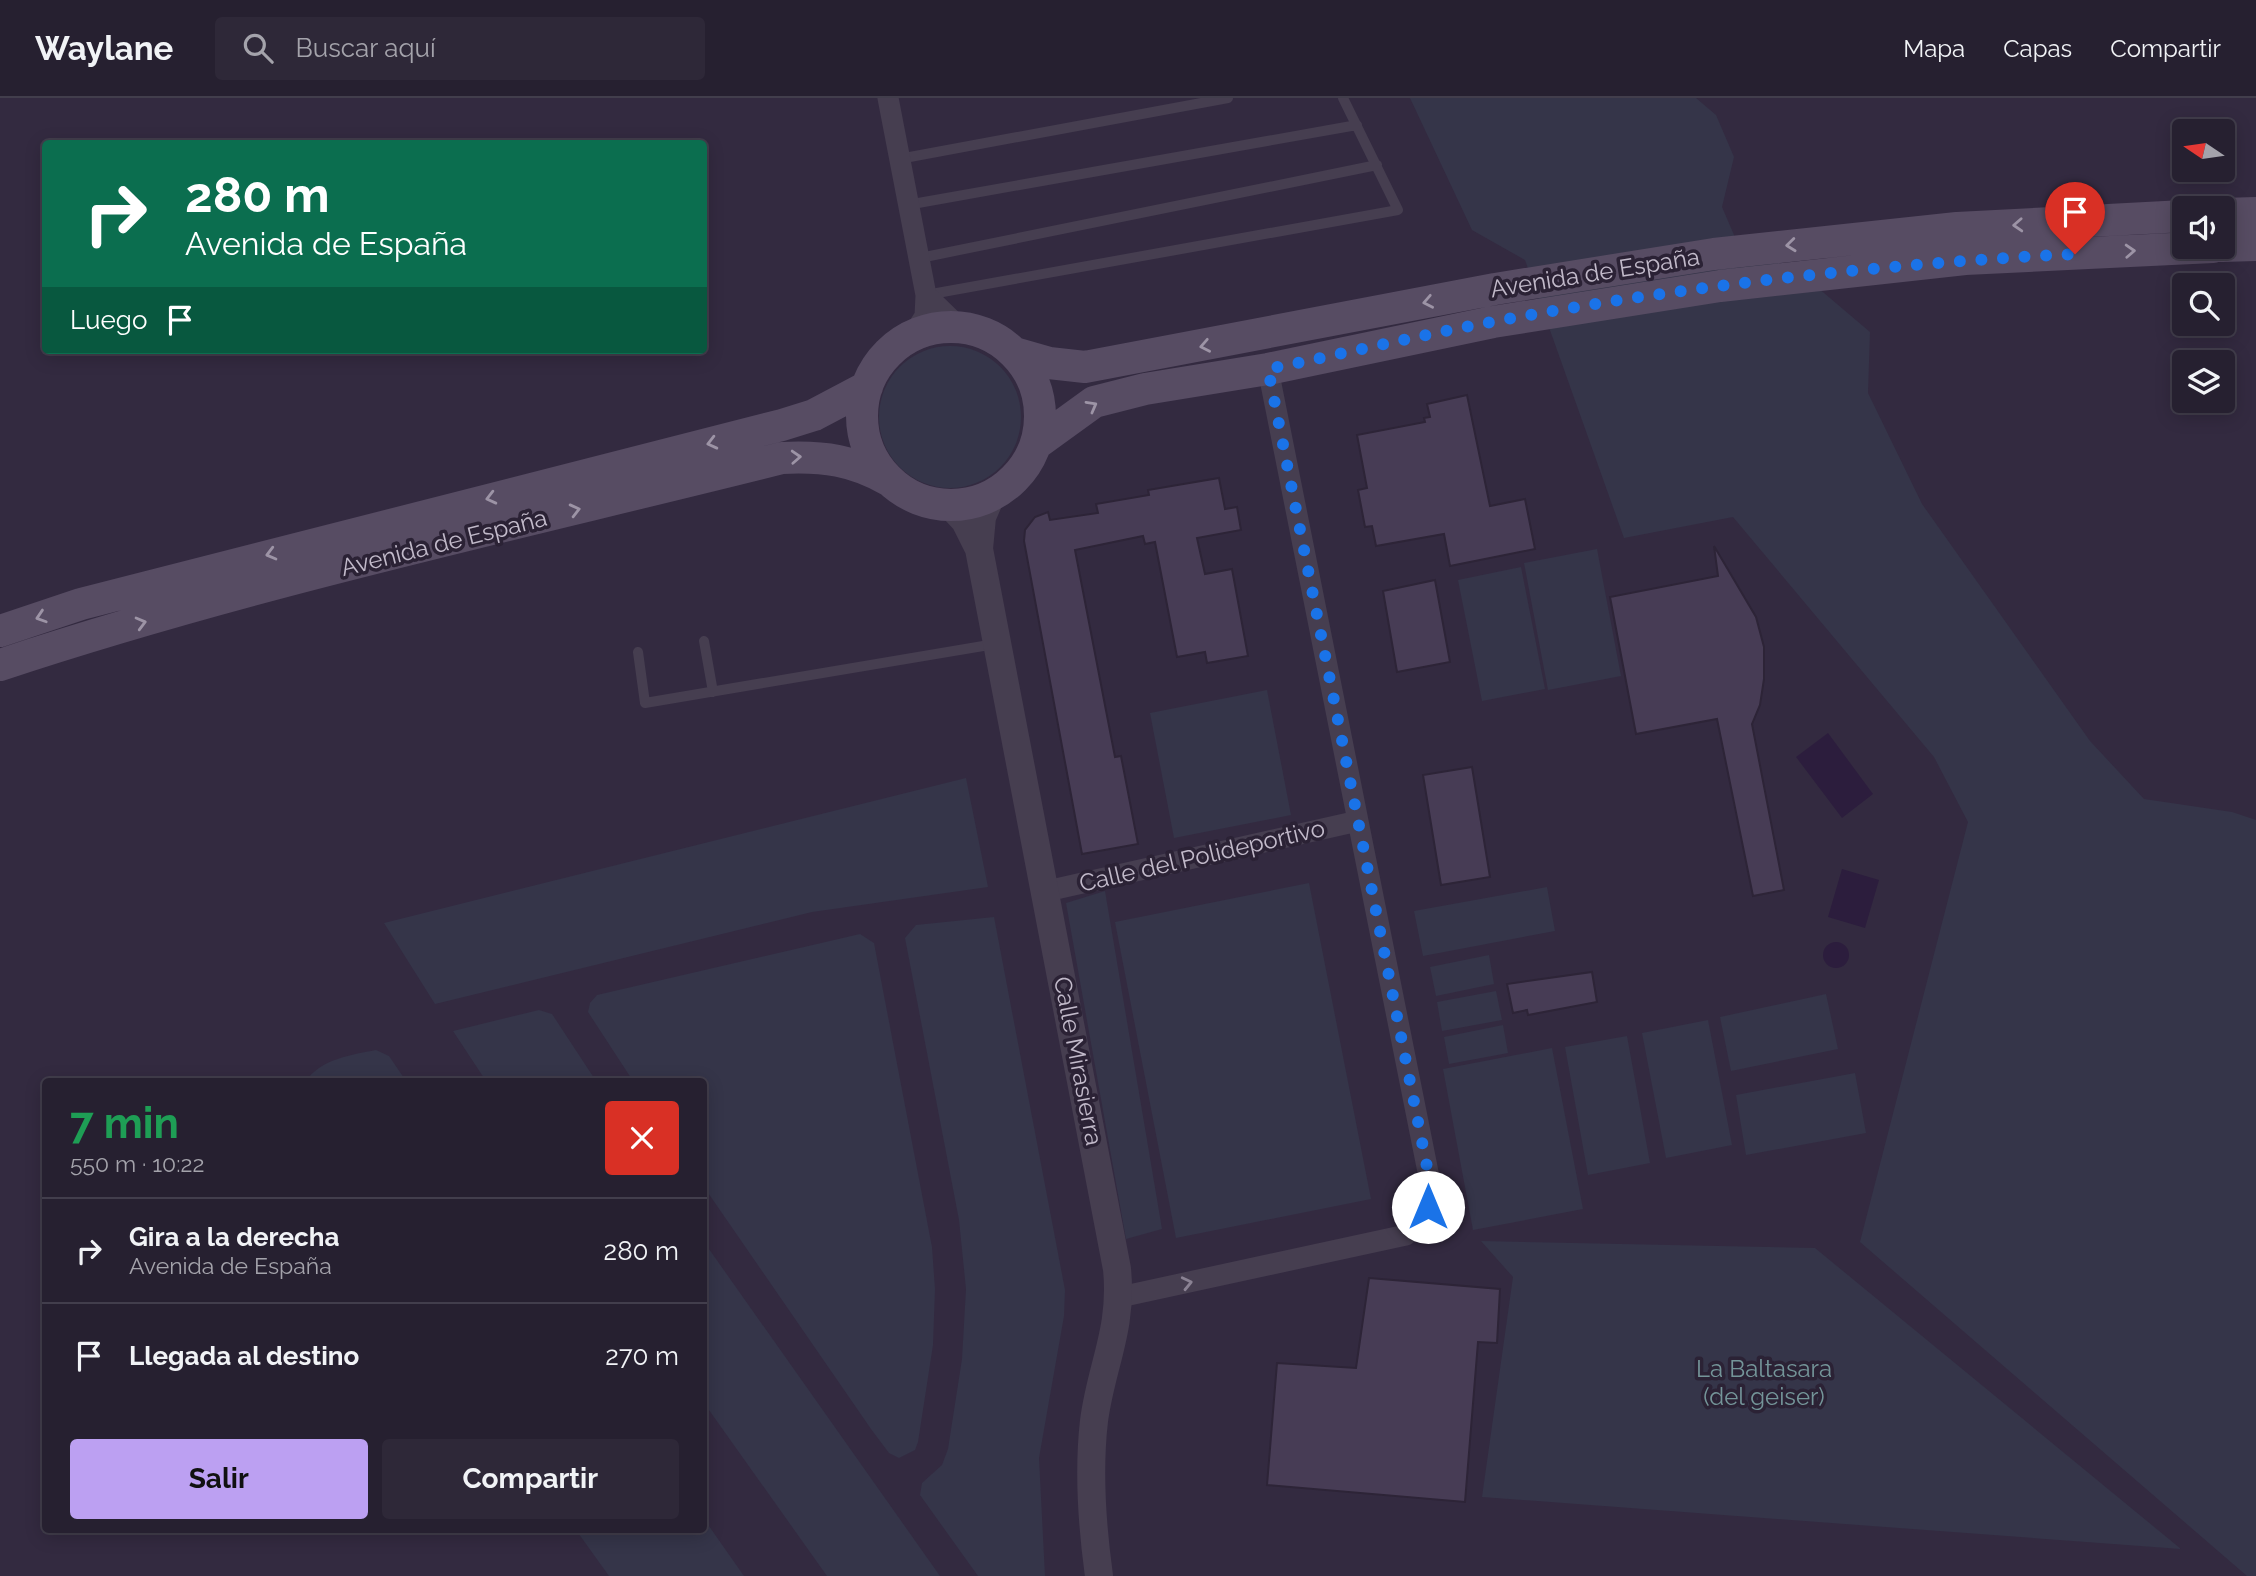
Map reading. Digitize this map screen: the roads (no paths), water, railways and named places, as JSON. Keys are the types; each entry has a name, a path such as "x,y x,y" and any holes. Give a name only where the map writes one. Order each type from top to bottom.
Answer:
{"main road":[{"path":"2235,214 2256,213"},
{"name":"Avenida de España","path":"1014,353 1049,363 1085,367 1495,289 1714,254 1957,228 2172,217"},
{"path":"2235,246 2256,245"},
{"name":"Avenida de España","path":"1036,444 1094,402 1145,388 1268,369 1493,322 1720,286 1965,259 2172,249"},
{"path":"959,327 989,335 1014,353 1033,380 1040,412 1036,444 1026,465 1010,483 991,496 971,503 950,505 928,503 907,494 890,481 874,461 864,437 862,412 867,387 882,360 914,335 936,328 959,327"},
{"name":"Avenida de España","path":"0,631 81,604 782,425 814,415 867,387"},
{"name":"Avenida de España","path":"0,666 76,640 340,569 782,458 821,456 866,467 890,481"}],"street":[{"path":"888,98 926,295 925,316 914,335"},
{"path":"926,295 959,327"},
{"name":"Calle del Polideportivo","path":"1120,1297 1406,1235 1419,1226 1428,1207 1431,1187 1268,369"},
{"name":"Calle Mirasierra","path":"979,549 982,517 991,496"},
{"name":"Calle Mirasierra","path":"950,505 965,521 979,549 1047,891 1120,1297 1113,1347 1094,1419 1091,1481 1098,1576"},
{"name":"Calle del Polideportivo","path":"1047,891 1358,821"}],"lane":[{"path":"899,159 1228,98"},
{"path":"926,295 1398,210 1343,98"},
{"path":"907,205 1357,125"},
{"path":"920,258 1377,165"},
{"path":"704,640 713,692"},
{"path":"638,652 645,703 997,643"}],"park label":[{"name":"La Baltasara (del geiser)","path":"1764,1383"}]}
